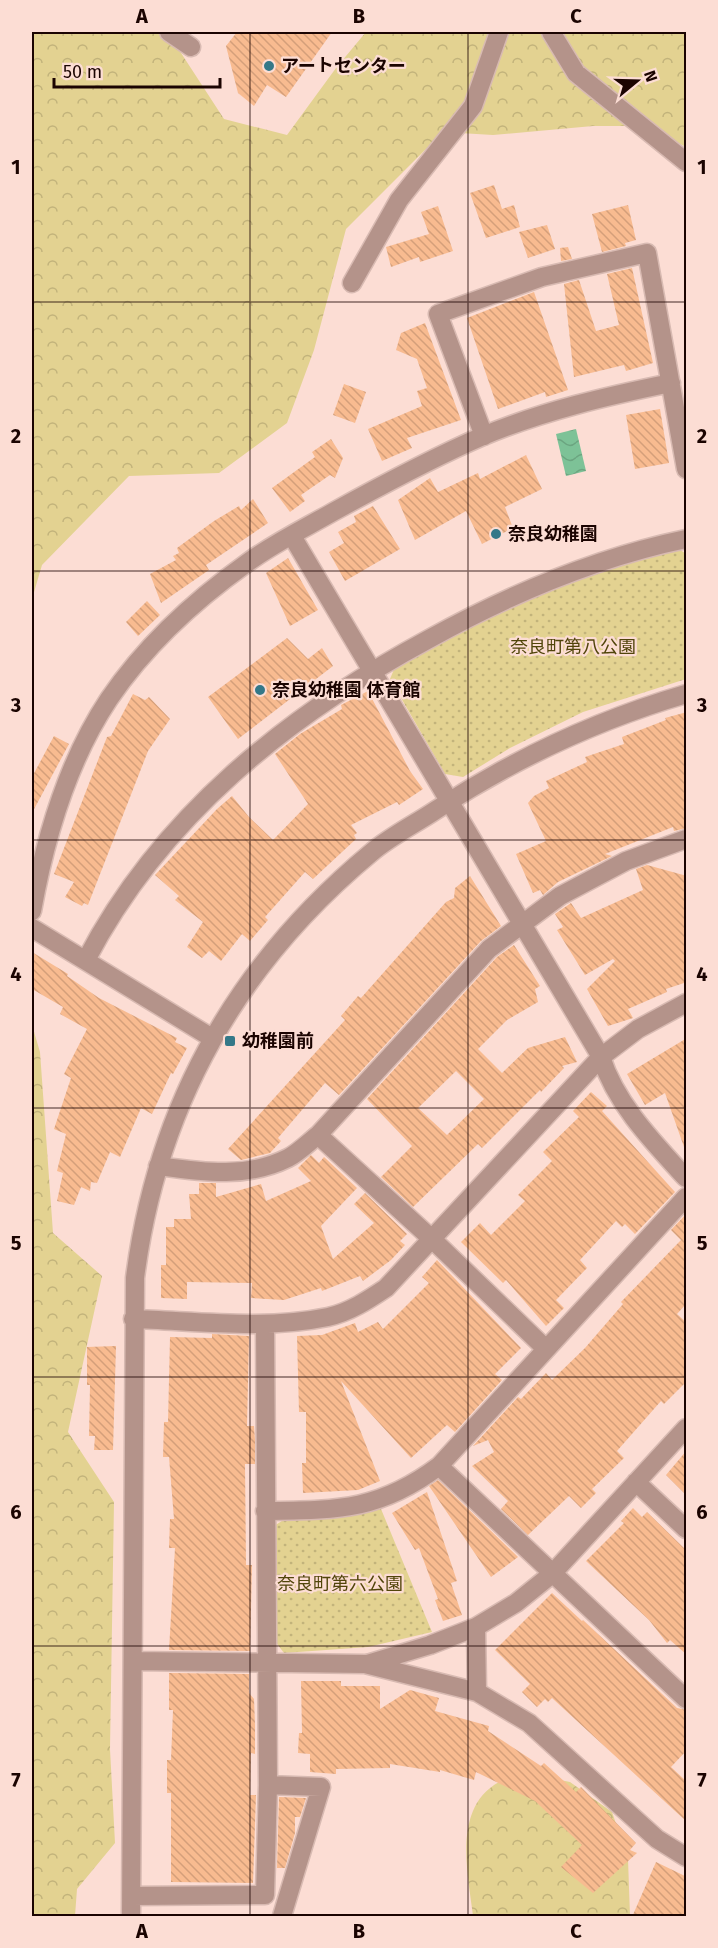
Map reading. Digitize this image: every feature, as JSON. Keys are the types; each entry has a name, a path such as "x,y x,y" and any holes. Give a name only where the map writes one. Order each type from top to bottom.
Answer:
{"street":[{"path":"169,32 191,47"},
{"path":"352,283 399,200 473,106 499,32"},
{"path":"551,32 576,73 687,162"},
{"path":"484,436 438,314 542,277 647,253 687,469"},
{"path":"32,911 40,867 56,810 82,748 108,701 136,663 196,603 248,562 292,536 375,489 484,436 583,403 671,383"},
{"path":"292,536 523,922 601,1057 607,1075 642,1130 687,1178"},
{"path":"86,960 103,927 178,826 218,786 280,732 371,670 483,609 548,580 639,551 687,539"},
{"path":"131,1917 134,1661 133,1319 140,1240 158,1166 186,1088 212,1038 271,952 321,897 374,850 514,762 591,726 687,694"},
{"path":"158,1166 206,1173 255,1170 289,1158 318,1135 456,982 489,949 560,896 626,861 687,839"},
{"path":"32,928 212,1038"},
{"path":"133,1319 266,1324 328,1317 356,1307 386,1288 601,1057 638,1029 687,1003"},
{"path":"318,1135 433,1240 546,1349"},
{"path":"265,1511 321,1510 386,1499 418,1482 439,1466 687,1197"},
{"path":"132,1896 265,1895 268,1785 265,1511 266,1324"},
{"path":"365,1664 430,1645 476,1627 516,1603 552,1574 687,1428"},
{"path":"439,1466 687,1699"},
{"path":"636,1482 687,1529"},
{"path":"476,1627 477,1692"},
{"path":"134,1661 267,1665 365,1664 477,1692 529,1723 657,1839 687,1857"},
{"path":"268,1785 321,1787 282,1917"}],"green space":[{"path":"32,32 155,32 170,36 224,119 287,135 336,68 366,32 686,32 686,147 647,127 640,126 593,126 493,135 443,132 346,229 314,350 287,423 219,473 129,476 42,565 32,599"},
{"name":"奈良町第八公園","path":"679,549 686,554 686,679 583,712 510,748 463,777 445,774 390,679 395,667 486,617 548,587"},
{"path":"32,1025 40,1052 53,1233 102,1276 68,1432 114,1502 110,1749 115,1843 77,1889 75,1916 32,1916 32,1193 34,1140"},
{"name":"奈良町第六公園","path":"381,1509 432,1632 368,1647 284,1653 275,1641 274,1526 285,1519"},
{"path":"531,1774 570,1782 612,1812 628,1859 630,1916 473,1916 466,1843 474,1808 484,1793 499,1782"}],"water":[{"path":"576,429 586,471 566,476 556,434"}],"building":[{"name":"アートセンター","path":"237,32 332,32 286,97 267,85 254,106 238,93 226,46"},
{"path":"494,185 502,209 514,205 520,227 486,238 470,193"},
{"path":"628,205 636,240 625,243 626,246 602,252 592,214"},
{"path":"438,206 453,251 420,262 419,257 391,267 386,247 429,234 421,212"},
{"path":"547,225 555,249 528,258 519,232"},
{"path":"568,247 572,259 561,261 560,248"},
{"path":"632,268 653,363 626,371 624,365 574,377 564,284 579,280 596,331 619,325 607,274"},
{"path":"534,292 568,390 546,397 545,392 498,409 467,318"},
{"path":"425,323 461,420 407,438 412,448 382,461 368,429 422,406 417,391 427,388 417,359 396,350 401,333"},
{"path":"344,384 366,392 355,423 333,415"},
{"path":"660,409 669,463 635,469 626,415"},
{"path":"331,439 343,458 335,478 330,475 301,495 305,501 290,512 272,488 315,457 312,452"},
{"path":"526,455 542,489 505,507 513,528 482,544 466,511 415,540 398,500 430,478 438,492 478,473 480,479"},
{"path":"253,499 268,523 206,565 209,570 161,603 150,574 176,560 173,556 179,553 177,548 214,521 239,506 241,510"},
{"path":"373,506 400,549 345,581 329,552 344,543 338,532 356,522 354,516"},
{"path":"288,558 318,610 290,626 266,573"},
{"path":"147,601 160,615 138,636 126,622"},
{"name":"奈良幼稚園 体育館","path":"287,638 308,659 322,648 333,666 238,739 208,697"},
{"path":"368,691 410,771 423,789 399,805 397,802 351,825 357,833 354,835 356,839 313,879 305,872 265,917 268,920 250,941 242,934 221,961 209,951 202,958 187,947 203,922 175,900 179,896 155,875 232,796 249,817 273,840 308,804 275,754 300,734 342,709 341,705"},
{"path":"133,694 145,700 149,697 170,719 148,751 88,905 84,903 82,906 65,897 74,882 54,874 107,737 111,736"},
{"path":"687,712 687,828 674,831 673,827 605,854 612,856 558,882 543,895 540,890 533,893 516,854 546,841 528,803 534,796 549,788 546,781 587,762 585,757 624,744 622,737 666,720 665,718"},
{"path":"54,736 69,744 32,813 32,777"},
{"path":"647,865 687,876 687,982 666,989 667,992 628,1009 633,1018 608,1026 587,989 615,961 613,959 585,975 557,930 563,927 555,914 571,903 581,918 643,890 636,869"},
{"path":"470,876 501,926 481,941 339,1095 325,1083 278,1138 281,1141 270,1153 241,1160 228,1149 345,1020 341,1016 358,996 361,998 446,902 454,898 455,888"},
{"path":"514,945 540,986 535,989 538,1002 507,1020 478,1049 502,1073 528,1048 565,1037 577,1062 562,1066 564,1068 541,1092 540,1090 482,1148 478,1144 413,1207 381,1177 412,1146 367,1099 497,957","holes":["456,1071 484,1099 447,1135 418,1108"]},
{"path":"32,952 68,974 67,976 99,998 177,1038 175,1042 187,1048 173,1074 171,1073 152,1114 141,1108 120,1157 110,1152 97,1183 91,1182 90,1191 81,1187 74,1205 57,1201 63,1173 57,1171 66,1134 54,1129 71,1078 64,1074 87,1029 60,1014 63,1007 32,989"},
{"path":"687,1038 687,1147 684,1147 665,1093 645,1105 627,1074"},
{"path":"591,1092 607,1106 602,1111 675,1192 635,1234 625,1224 622,1227 616,1221 580,1260 587,1268 556,1300 564,1308 546,1326 506,1280 503,1283 461,1242 480,1223 491,1235 525,1201 518,1195 552,1161 543,1152 579,1117 573,1111"},
{"path":"311,1155 319,1163 324,1157 357,1188 321,1226 333,1259 374,1223 354,1204 365,1193 407,1234 400,1241 405,1245 391,1260 363,1281 360,1276 322,1291 321,1288 284,1300 251,1298 252,1283 187,1282 187,1299 161,1298 161,1265 166,1265 166,1227 174,1227 174,1219 191,1219 189,1194 199,1194 199,1183 216,1183 216,1197 261,1184 266,1201 311,1181 298,1168"},
{"path":"687,1213 687,1303 677,1314 687,1323 687,1381 664,1404 661,1401 617,1451 624,1458 592,1489 596,1493 581,1508 569,1496 528,1535 501,1509 508,1501 472,1466 494,1452 488,1440 473,1446 518,1397 521,1399 546,1373 552,1380 585,1348 623,1304 621,1302 681,1240 671,1230"},
{"path":"437,1260 521,1348 495,1374 502,1380 455,1432 447,1425 411,1458 341,1381 380,1481 358,1490 303,1493 302,1463 306,1463 306,1412 299,1412 297,1336 322,1335 355,1323 358,1332 378,1322 383,1329 429,1283 422,1277"},
{"path":"212,1334 249,1336 247,1426 254,1426 255,1440 255,1464 245,1464 246,1565 252,1565 250,1651 169,1650 175,1548 169,1548 170,1519 174,1519 169,1457 163,1457 164,1422 168,1422 170,1337 212,1338"},
{"path":"116,1346 113,1450 94,1450 95,1436 89,1436 90,1385 87,1385 87,1347"},
{"path":"687,1450 687,1496 666,1475"},
{"path":"438,1480 518,1557 491,1577 429,1486"},
{"path":"427,1492 457,1581 451,1583 462,1615 443,1621 435,1600 438,1599 419,1548 415,1550 392,1513"},
{"path":"633,1508 642,1517 647,1512 687,1551 687,1655 670,1640 667,1643 649,1620 586,1561 624,1523 621,1521"},
{"path":"552,1593 677,1708 687,1710 687,1750 671,1767 687,1782 687,1822 552,1698 548,1702 545,1699 537,1707 522,1692 530,1684 495,1650"},
{"path":"169,1673 249,1674 249,1693 254,1699 255,1725 255,1754 251,1753 250,1795 256,1795 253,1883 171,1882 171,1793 167,1793 167,1760 171,1760 173,1710 169,1710"},
{"path":"301,1681 341,1681 341,1686 380,1686 380,1709 410,1690 439,1698 435,1711 489,1726 488,1731 541,1766 544,1763 576,1792 581,1787 636,1843 630,1850 637,1853 593,1893 561,1867 582,1845 535,1801 476,1772 474,1780 440,1770 440,1772 390,1764 390,1768 336,1769 336,1774 310,1772 310,1754 298,1753 299,1733 302,1733"},
{"path":"279,1797 306,1798 300,1817 295,1817 295,1833 285,1868 277,1868"},
{"path":"656,1862 687,1877 687,1917 632,1917"}],"place":[{"name":"アートセンター","path":"269,66"},
{"name":"奈良幼稚園","path":"496,534"},
{"name":"奈良幼稚園 体育館","path":"260,690"},
{"name":"幼稚園前","path":"230,1041"}]}
